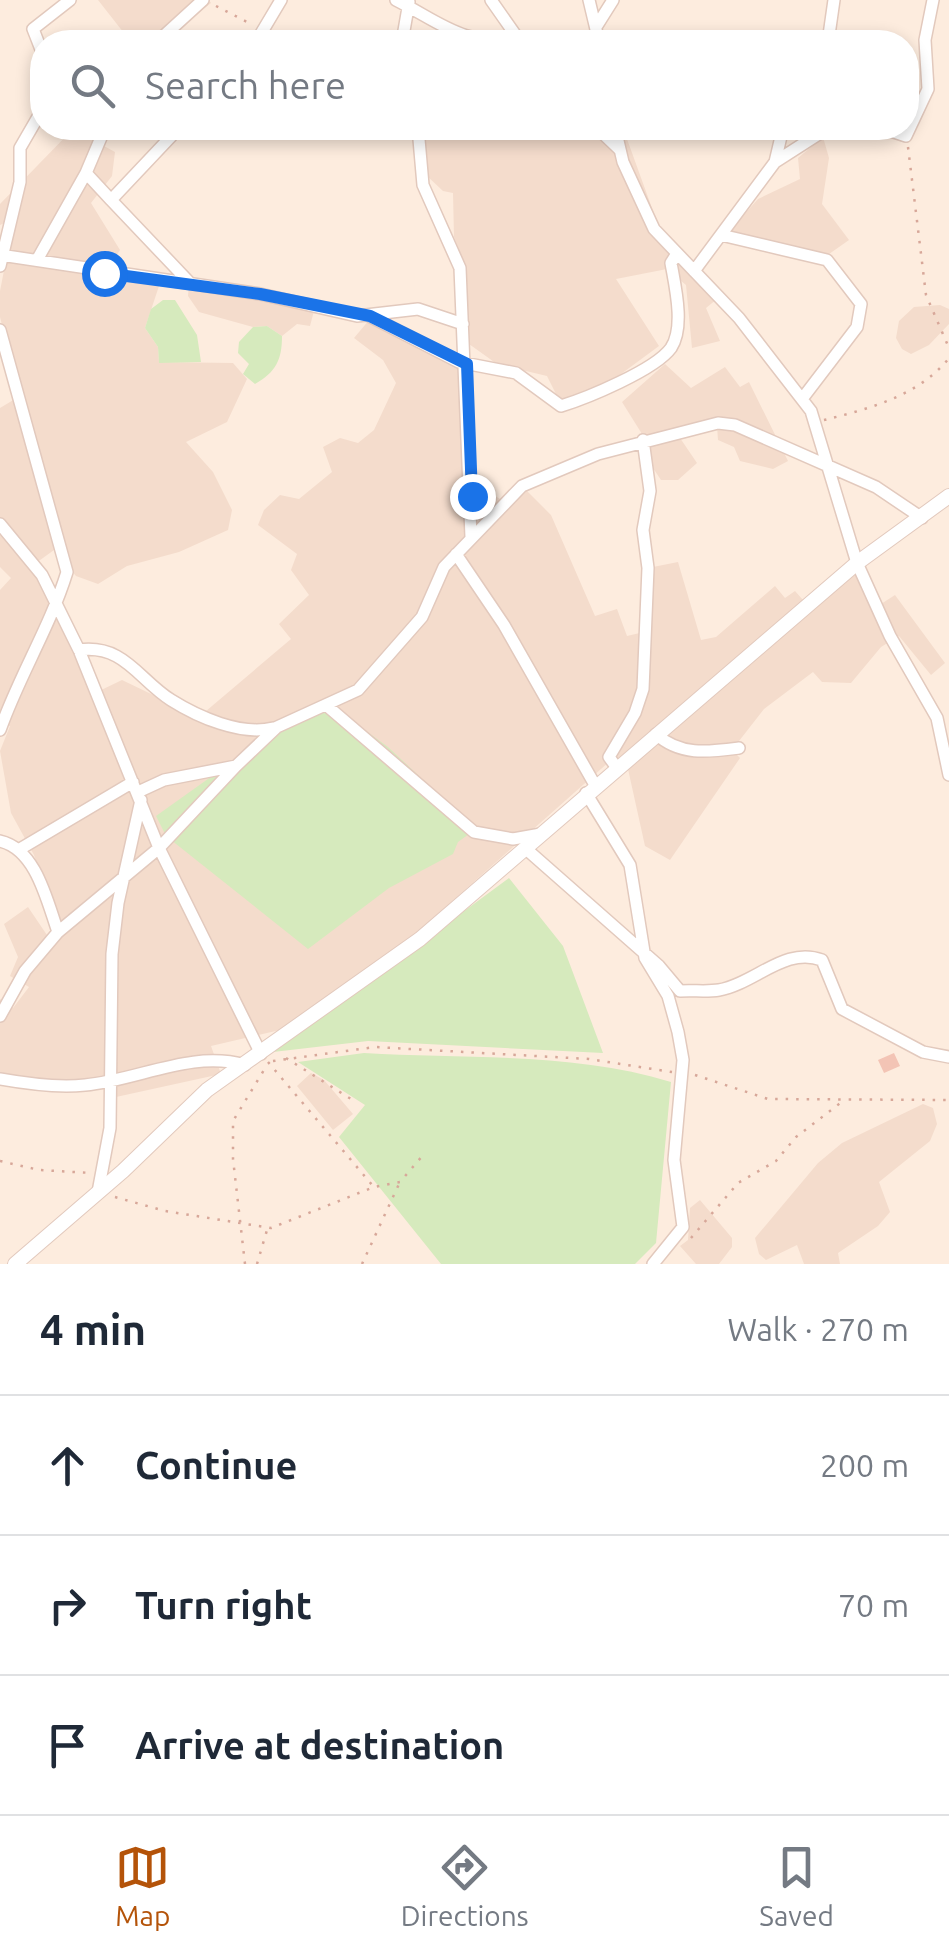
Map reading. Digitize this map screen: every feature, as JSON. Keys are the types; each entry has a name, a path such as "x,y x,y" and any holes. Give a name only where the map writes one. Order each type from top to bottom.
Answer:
{"street":[{"path":"33,30 70,0"},
{"path":"263,30 281,0"},
{"path":"491,0 512,30"},
{"path":"589,0 596,30"},
{"path":"596,27 613,0"},
{"path":"830,30 834,0"},
{"path":"919,108 928,89 926,40 933,0"},
{"path":"170,30 203,1"},
{"path":"403,30 404,2 451,30"},
{"path":"30,131 20,148 20,182 1,259 37,260 189,282 370,316 467,364 516,373 560,406 652,364 671,348 676,334 677,296 671,263 676,255"},
{"path":"37,260 86,173 99,140"},
{"path":"111,200 168,140"},
{"path":"419,140 423,186 460,268 467,364 471,537"},
{"path":"610,140 619,149"},
{"path":"617,140 654,229 763,346 816,422 857,563 890,636 936,718 949,775"},
{"path":"775,162 780,140"},
{"path":"694,271 775,162 809,140"},
{"path":"86,173 189,282"},
{"path":"722,235 827,260 861,304 857,327 802,399"},
{"path":"370,316 418,309 463,324"},
{"path":"0,330 21,420 67,564 57,606 14,691 0,730"},
{"path":"80,650 101,650 128,660 170,699 220,721 256,731 277,726 358,690 386,652 414,628 436,582 456,554 522,486 643,440 718,423 760,433 825,463 876,488 922,518"},
{"path":"617,768 609,757 643,689 648,568 642,530 650,491 643,440"},
{"path":"15,1264 207,1090 245,1065 265,1058 420,939 857,563 949,496"},
{"path":"0,524 29,555 80,650 158,848 265,1058"},
{"path":"456,554 504,624 630,865 646,958 668,996 683,1060 674,1160 683,1228 653,1264"},
{"path":"326,705 474,832 513,839 541,834"},
{"path":"0,1016 25,970 58,932 158,848 277,726"},
{"path":"656,734 672,748 706,752 739,748"},
{"path":"20,849 164,780 236,766"},
{"path":"98,1192 110,1128 112,954 137,791"},
{"path":"0,840 20,849 58,932"},
{"path":"525,848 680,991 719,990 760,975 791,956 809,955 822,960 842,1009 923,1052 949,1057"},
{"path":"0,1080 50,1086 110,1081 197,1060 220,1058 245,1065"}],"path":[{"path":"203,1 231,11 251,30"},
{"path":"907,140 926,295 949,348"},
{"path":"816,422 859,412 926,382 949,358"},
{"path":"265,1058 375,1047 589,1059 681,1073 768,1100 949,1100"},
{"path":"265,1058 374,1187"},
{"path":"245,1264 233,1121 265,1058"},
{"path":"284,1058 319,1074 352,1099"},
{"path":"688,1241 738,1183 776,1161 796,1137 844,1100"},
{"path":"362,1264 400,1182 424,1154"},
{"path":"0,1161 39,1170 101,1173"},
{"path":"98,1192 165,1212 268,1228 374,1187 400,1182"},
{"path":"257,1264 268,1228"}],"shaded area":[{"path":"98,0 211,3 176,30 122,30"},
{"path":"62,140 107,140 104,146 115,152 112,176 91,203 120,250 105,273 161,280 145,328 158,347 159,362 233,363 247,379 227,422 186,442 213,472 232,510 228,530 179,552 127,566 98,584 76,576 54,550 36,563 95,693 122,680 199,717 291,639 279,624 309,595 291,570 297,554 258,525 264,510 280,495 299,499 332,472 323,447 340,438 358,443 374,430 396,383 383,360 354,338 370,319 470,367 476,485 507,503 523,487 551,515 595,616 617,609 627,636 644,632 648,568 678,562 701,640 716,637 775,586 785,598 795,591 811,609 860,565 881,604 895,595 945,663 931,675 899,636 881,647 851,683 822,682 813,672 764,709 732,750 740,758 670,860 645,846 626,760 610,761 406,942 280,1030 211,1046 221,1074 116,1097 117,1078 75,1086 0,1078 0,999 13,1008 29,987 10,976 18,957 4,924 28,907 49,938 57,924 34,855 11,813 0,751 10,726 0,725 0,590 11,578 0,567 0,408 20,396 0,317 0,291 14,219 0,225 0,204"},
{"path":"420,140 627,140 661,233 717,299 706,308 720,341 692,348 686,285 667,269 616,279 659,346 602,388 560,402 547,376 497,364 469,344 466,267 454,237 453,193 443,191 426,175"},
{"path":"824,140 829,158 822,204 849,240 822,259 725,236 758,199 800,179 798,158"},
{"path":"189,284 315,307 310,326 297,324 282,336 267,326 253,327 199,312 188,296"},
{"path":"940,305 949,309 949,324 929,345 911,354 902,349 896,338 899,321 914,307"},
{"path":"665,364 691,388 725,367 740,387 749,382 788,461 773,469 740,461 734,447 718,440 717,426 678,435 697,463 678,480 661,480 649,462 647,442 622,402"},
{"path":"311,1073 324,1080 353,1114 333,1130 297,1086"},
{"path":"923,1104 933,1108 937,1124 930,1141 879,1182 890,1212 878,1226 838,1253 840,1264 804,1264 797,1245 766,1260 759,1254 755,1238 818,1163 842,1143"},
{"path":"700,1200 732,1238 732,1247 719,1264 696,1264 680,1246 688,1240 690,1208"}],"green space":[{"path":"163,300 175,300 197,335 201,362 159,363 158,347 145,328 151,309"},
{"path":"267,326 282,336 281,352 273,370 255,384 243,374 249,364 238,353 239,342 253,327"},
{"path":"331,705 388,747 476,829 458,842 453,854 389,888 308,949 166,836 156,816 278,729"},
{"path":"509,878 563,946 603,1053 368,1041 273,1052"},
{"path":"364,1053 558,1061 634,1072 671,1082 656,1243 635,1264 441,1264 339,1137 365,1105 298,1062"}],"building":[{"path":"894,1053 900,1066 884,1073 878,1060"}],"route":[{"path":"104,273 189,282 370,316 467,364 472,496"}]}
